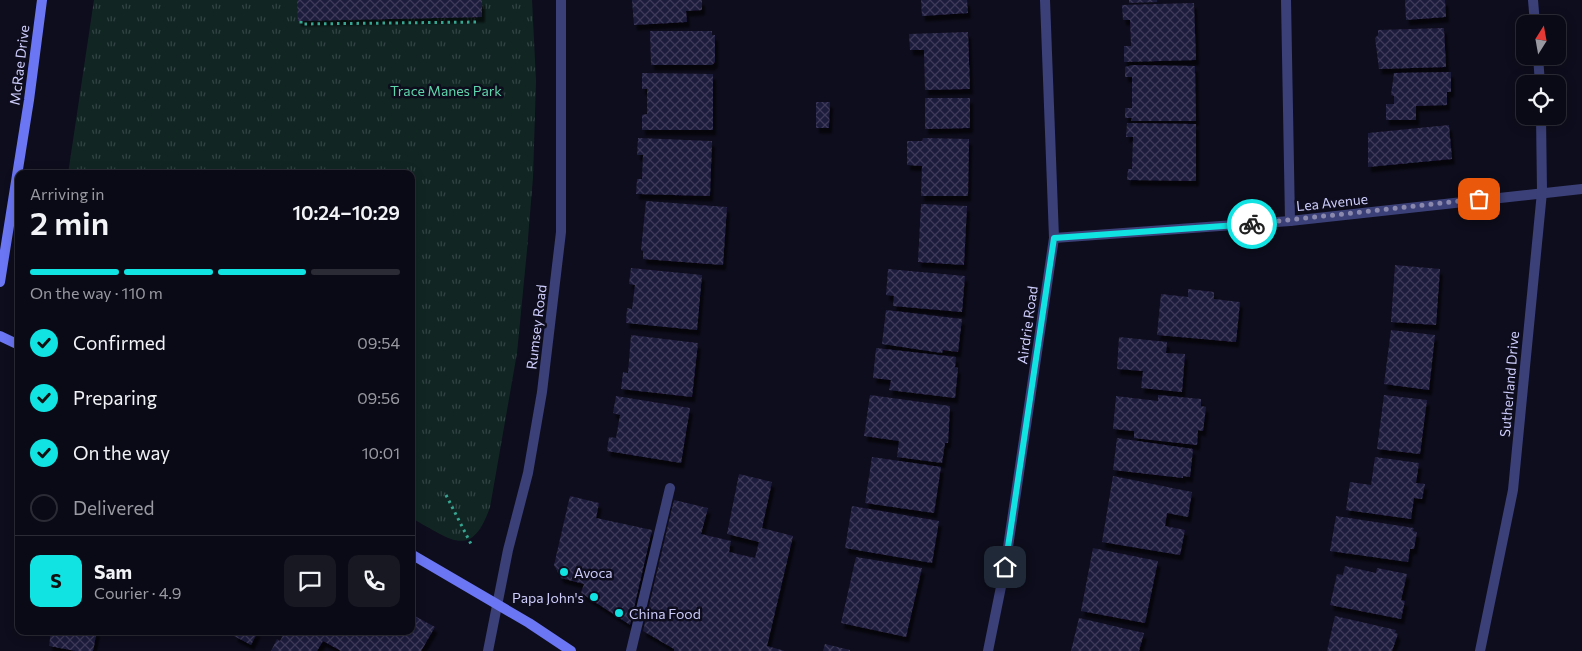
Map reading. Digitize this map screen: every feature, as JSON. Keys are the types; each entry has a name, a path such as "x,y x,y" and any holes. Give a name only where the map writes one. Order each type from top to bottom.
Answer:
{"street":[{"name":"McRae Drive","path":"18,170 42,0"},
{"name":"Rumsey Road","path":"488,651 508,550 528,473 542,392 561,232 561,0"},
{"name":"Airdrie Road","path":"988,651 1005,567 1054,238 1045,0"},
{"path":"1286,0 1290,221"},
{"path":"1533,0 1534,15"},
{"name":"Sutherland Drive","path":"1480,651 1513,490 1542,192 1540,125"},
{"name":"McRae Drive","path":"0,282 15,188"},
{"name":"Lea Avenue","path":"1054,238 1290,221 1582,189"},
{"path":"0,336 15,343"},
{"path":"631,651 670,488"},
{"path":"415,556 571,651"}],"path":[{"path":"301,21 301,24 479,22"},
{"path":"446,495 472,546"}],"green space":[{"name":"Trace Manes Park","path":"94,0 532,0 536,81 533,177 517,353 490,507 483,524 475,535 467,540 458,541 448,538 415,520 415,170 69,170"}],"building":[{"path":"297,0 482,0 482,17 298,21"},
{"path":"632,0 702,0 702,10 686,11 687,22 634,25"},
{"path":"921,0 967,0 968,13 922,16"},
{"path":"1129,0 1157,0 1157,2 1129,3"},
{"path":"1405,0 1445,0 1446,17 1406,20"},
{"path":"1194,3 1196,60 1124,62 1124,46 1131,46 1130,20 1123,20 1122,5"},
{"path":"1444,28 1446,67 1379,69 1375,38 1378,35 1378,30"},
{"path":"650,31 712,31 712,35 715,35 715,62 712,65 651,65"},
{"path":"968,32 970,89 925,90 924,50 910,50 909,34"},
{"path":"1132,65 1195,66 1196,121 1131,121 1132,118 1125,118 1125,108 1132,108 1132,77 1125,77 1125,67"},
{"path":"1451,72 1451,92 1447,92 1447,105 1416,106 1416,120 1386,120 1386,104 1394,104 1394,96 1391,95 1394,73"},
{"path":"642,73 713,74 713,130 642,130 642,115 647,114 647,89 642,89"},
{"path":"925,98 970,98 970,128 925,129"},
{"path":"816,102 830,102 829,128 816,128"},
{"path":"1127,123 1196,124 1196,181 1127,180 1128,169 1132,169 1133,137 1126,137"},
{"path":"1449,125 1452,159 1368,167 1368,133"},
{"path":"638,138 712,141 710,196 636,194 637,179 642,179 643,155 637,155"},
{"path":"923,138 969,139 968,196 921,196 922,166 907,165 907,141 922,141"},
{"path":"646,201 727,207 723,265 643,259 643,251 641,250"},
{"path":"921,204 967,206 964,265 918,262"},
{"path":"1395,265 1440,269 1436,325 1391,322"},
{"path":"631,268 702,275 697,330 626,323 627,308 632,309 635,285 629,284"},
{"path":"888,269 965,276 962,312 893,306 894,296 886,295"},
{"path":"1188,289 1214,292 1214,299 1240,302 1236,342 1157,335 1161,294 1188,297"},
{"path":"886,310 962,319 958,352 943,350 942,353 882,344"},
{"path":"1391,330 1435,335 1429,390 1384,384"},
{"path":"631,335 698,343 692,397 621,389 623,372 628,373"},
{"path":"1119,337 1167,342 1166,353 1185,354 1182,392 1141,388 1143,371 1117,369"},
{"path":"876,348 956,357 955,367 958,368 955,398 889,390 891,380 873,378"},
{"path":"870,395 950,406 948,443 945,443 942,463 897,457 899,441 864,436"},
{"path":"1158,395 1201,399 1201,406 1206,407 1203,431 1198,430 1197,445 1134,438 1134,431 1113,429 1116,396 1158,401"},
{"path":"1384,395 1427,400 1420,454 1377,449"},
{"path":"616,396 690,408 681,463 607,451 609,437 616,438 620,415 613,413"},
{"path":"1117,438 1193,449 1190,477 1183,476 1183,478 1113,470"},
{"path":"872,457 941,467 934,513 865,503"},
{"path":"1375,457 1419,463 1416,483 1425,484 1422,499 1414,498 1411,519 1346,510 1350,482 1371,485"},
{"path":"739,474 772,482 762,528 793,536 767,646 785,651 674,651 674,649 643,631 674,500 708,508 701,534 731,541 729,552 755,558 759,542 727,534"},
{"path":"1113,476 1192,492 1188,517 1167,513 1165,526 1185,530 1180,555 1102,542"},
{"path":"570,496 599,503 596,518 652,530 630,625 581,593 584,584 561,578 554,565"},
{"path":"852,506 939,521 932,563 845,548"},
{"path":"1336,516 1414,528 1413,531 1417,532 1414,549 1410,549 1408,562 1330,551"},
{"path":"1093,548 1158,561 1145,623 1081,611"},
{"path":"856,557 922,568 906,637 841,623"},
{"path":"1345,566 1376,573 1377,568 1407,574 1401,600 1405,601 1401,619 1330,605 1337,574 1343,575"},
{"path":"415,616 435,627 421,651 341,651 323,641 317,651 271,651 277,639 280,641 283,635 415,635"},
{"path":"1335,616 1396,630 1395,633 1398,634 1392,651 1327,651"},
{"path":"1079,618 1144,633 1139,651 1071,651"},
{"path":"50,635 96,635 93,651 76,651 49,646"},
{"path":"234,635 256,635 251,645"},
{"path":"825,644 850,650 850,651 823,651"}],"way so far":[{"path":"1252,224 1479,199"}],"place":[{"name":"Avoca","path":"564,572"},
{"name":"Papa John's","path":"594,597"},
{"name":"China Food","path":"619,613"}],"route":[{"path":"1005,567 1054,238 1252,224"}]}
